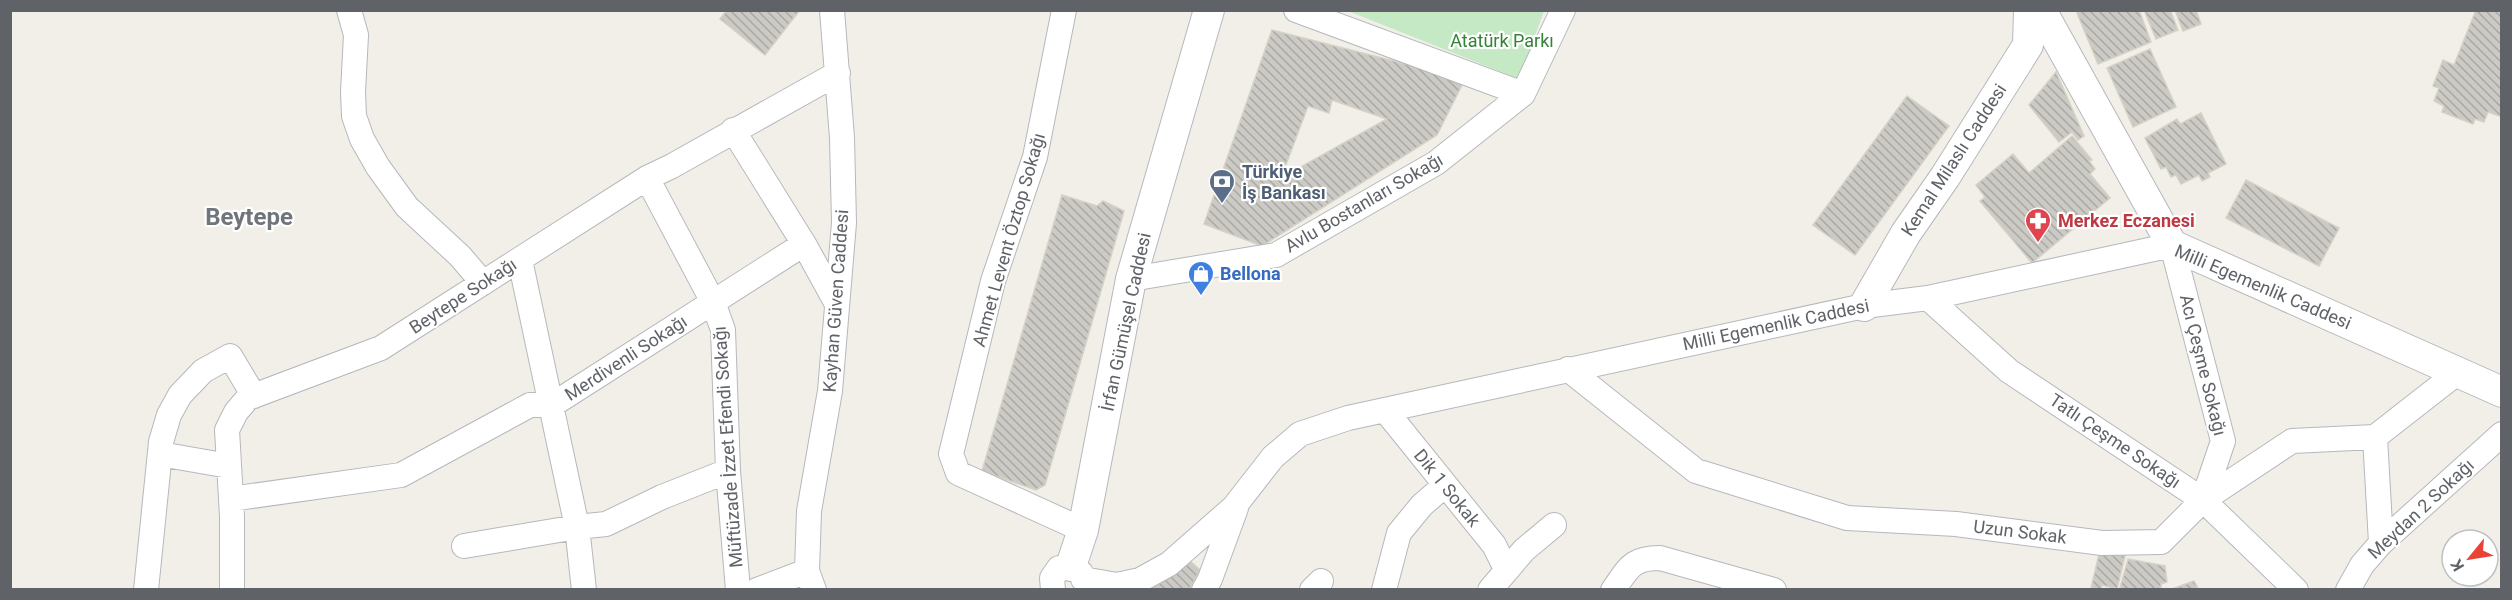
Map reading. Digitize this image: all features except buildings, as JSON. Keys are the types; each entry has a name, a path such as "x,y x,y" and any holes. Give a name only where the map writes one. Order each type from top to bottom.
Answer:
{"street":[{"path":"349,10 356,34 354,116 362,139 378,167 407,207 460,256 483,283"},
{"name":"Kayhan Güven Caddesi","path":"810,580 809,511 830,391 844,223 842,138 832,10"},
{"name":"Ahmet Levent Öztop Sokağı","path":"1064,10 1035,157 993,281 951,454 958,473 1083,530"},
{"name":"İrfan Gümüşel Caddesi","path":"1079,578 1083,530 1131,279 1209,10"},
{"path":"1296,10 1523,93"},
{"name":"Avlu Bostanları Sokağı","path":"1131,279 1276,255 1436,164 1523,93 1563,10"},
{"name":"Kemal Milaslı Caddesi","path":"1864,306 1906,233 1945,177 2028,45 2029,10"},
{"name":"Acı Çeşme Sokağı","path":"2041,10 2172,245 2223,441 2203,500"},
{"name":"Beytepe Sokağı","path":"232,590 231,499 227,430 236,412 248,398 381,348 647,178 838,73"},
{"path":"733,130 804,244 837,304"},
{"name":"Müftüzade İzzet Efendi Sokağı","path":"647,178 713,302 723,330 728,471 738,590"},
{"name":"Merdivenli Sokağı","path":"231,499 402,475 530,405 552,405 804,244"},
{"name":"Milli Egemenlik Caddesi","path":"1079,578 1117,585 1140,580 1169,564 1237,504 1273,457 1300,434 1348,418 1864,306 1928,298 2172,245 2502,392"},
{"path":"520,260 577,527 584,590"},
{"name":"Tatlı Çeşme Sokağı","path":"1928,298 2009,371 2203,500 2296,590"},
{"path":"146,590 160,454 170,416 180,396 203,371 230,356 254,396"},
{"name":"Uzun Sokak","path":"1568,369 1696,471 1847,518 1956,524 2102,543 2161,542 2203,500 2292,441 2375,437"},
{"path":"2381,543 2375,437 2457,373"},
{"name":"Dik 1 Sokak","path":"1385,410 1444,486 1494,545 1506,569"},
{"name":"Meydan 2 Sokağı","path":"2348,590 2362,565 2381,543 2502,434"},
{"path":"160,454 229,466"},
{"path":"464,546 606,524 662,497 728,471"},
{"path":"1384,590 1400,533 1422,505 1444,486"},
{"path":"1204,590 1237,504"},
{"path":"1490,590 1524,550 1554,525"},
{"path":"1613,590 1630,565 1642,558 1660,558 1774,590"},
{"path":"1053,590 1051,585 1054,573 1059,568 1079,578"},
{"path":"757,590 810,580"}],"green space":[{"name":"Atatürk Parkı","path":"1348,11 1544,11 1519,79"}],"place":[{"name":"Türkiye İş Bankası","path":"1222,205"},
{"name":"Merkez Eczanesi","path":"2038,244"},
{"name":"Bellona","path":"1201,297"}],"district":[{"name":"Beytepe","path":"249,217"}]}
